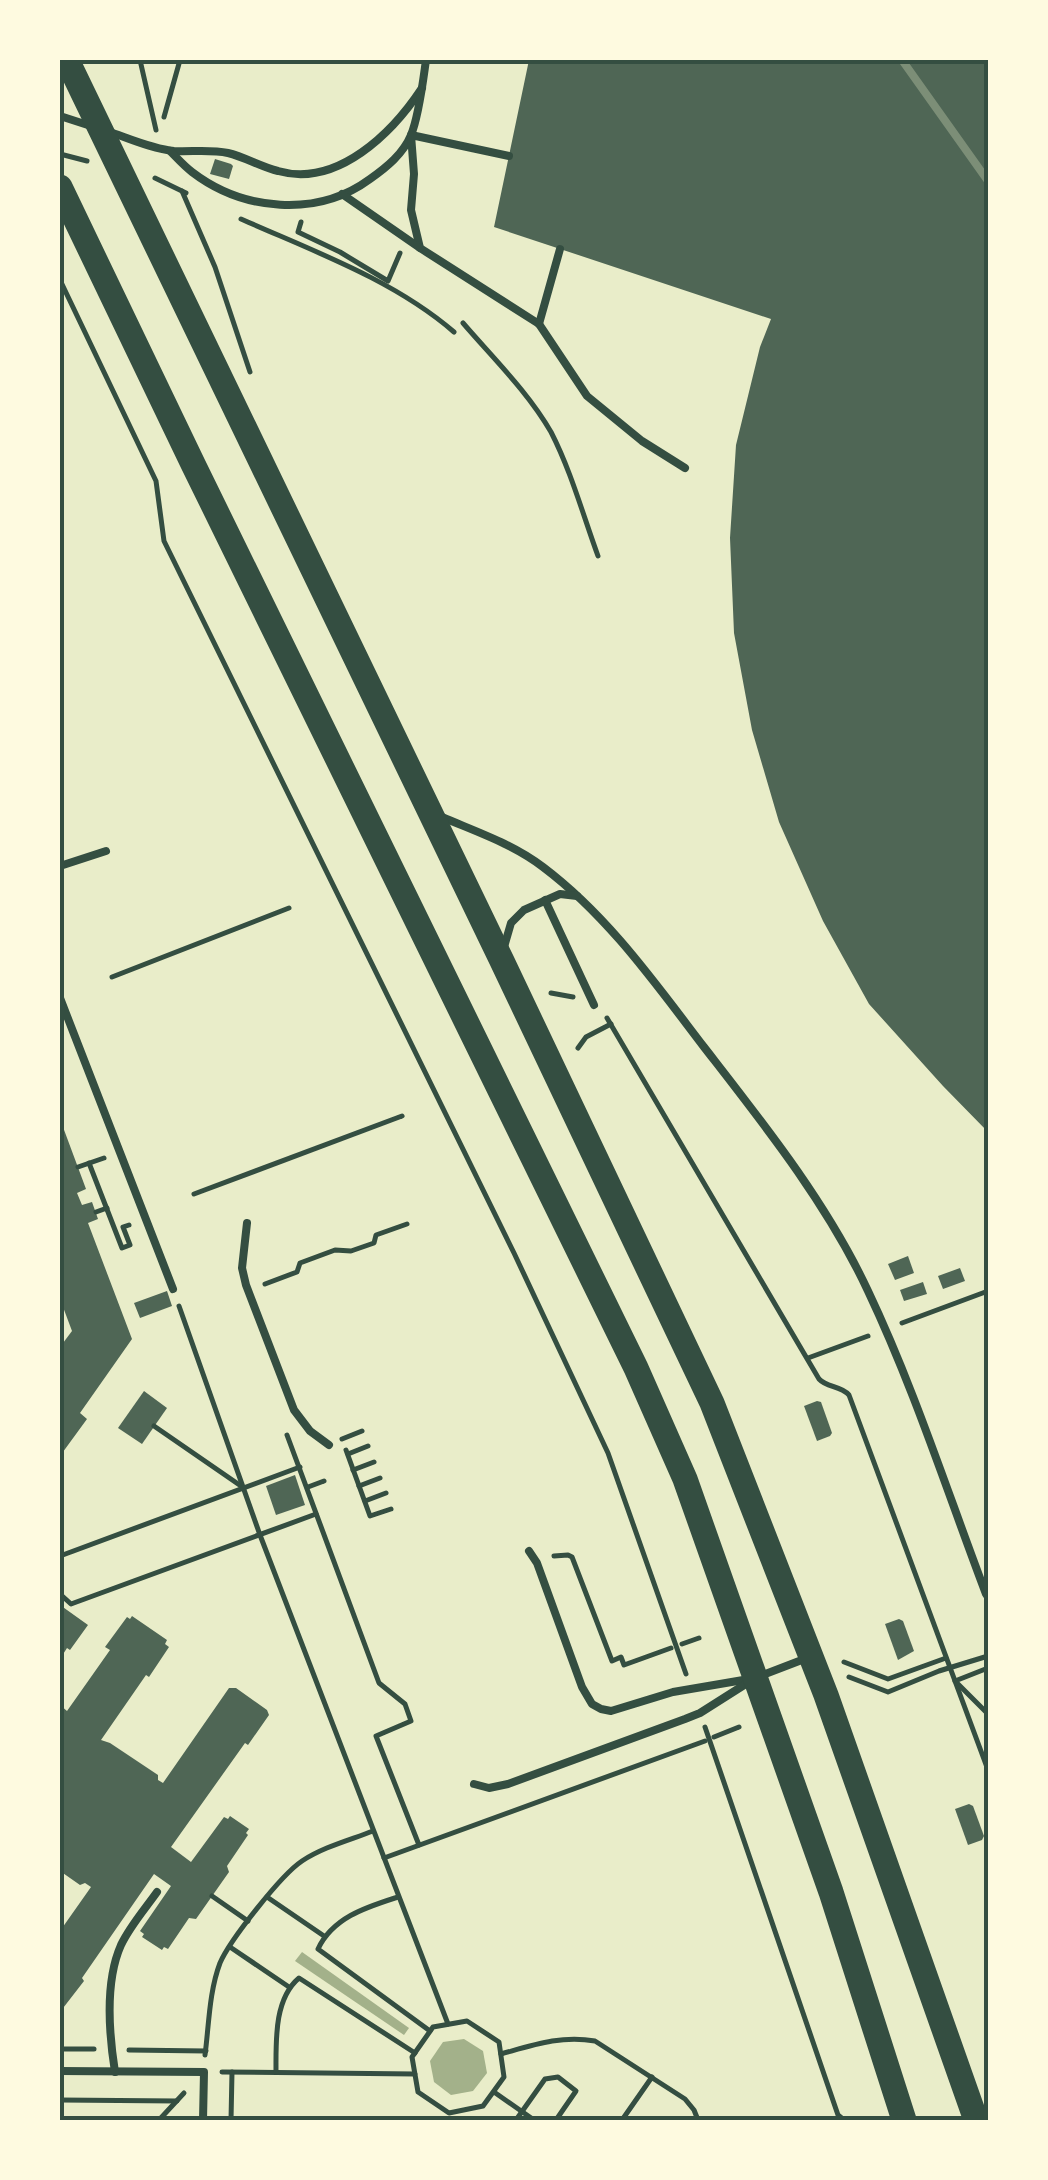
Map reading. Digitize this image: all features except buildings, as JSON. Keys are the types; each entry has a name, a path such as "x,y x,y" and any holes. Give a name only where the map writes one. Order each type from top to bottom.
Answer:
{"main road":[{"path":"67,60 712,1403 812,1657 976,2120"},
{"path":"60,188 636,1368 684,1478 831,1892 904,2120"}],"lane":[{"path":"420,248 411,210 411,135 426,60"},
{"path":"60,116 170,150 226,152 280,172 307,174 342,164 380,140 422,88"},
{"path":"411,135 509,156"},
{"path":"170,150 191,172 224,191 261,204 287,207 324,201 360,187 392,164 411,135"},
{"path":"342,194 538,324 587,396 642,441 685,468"},
{"path":"538,324 560,248"},
{"path":"429,811 523,852 577,896 642,967 736,1088 837,1233 867,1288 892,1344 986,1594"},
{"path":"60,866 106,850"},
{"path":"502,960 511,923 524,910 560,894 577,896"},
{"path":"544,900 594,1005"},
{"path":"60,998 173,1289"},
{"path":"247,1223 242,1268 248,1290 294,1410 310,1432 329,1445"},
{"path":"529,1552 537,1563 582,1687 592,1704 601,1710 611,1711 673,1692 755,1678 812,1657"},
{"path":"474,1784 489,1788 508,1784 685,1720 755,1678"},
{"path":"116,2072 109,2029 112,1982 120,1946 157,1892"},
{"path":"60,2072 204,2072 202,2120"}],"path":[{"path":"140,60 156,130"},
{"path":"164,117 180,60"},
{"path":"160,170 158,179 190,194"},
{"path":"178,182 215,267 256,384"},
{"path":"237,217 398,293 434,314 454,332"},
{"path":"60,280 156,481 164,541 514,1253 608,1453 684,1667"},
{"path":"462,324 525,395 548,428 560,450 598,556"},
{"path":"112,977 289,908"},
{"path":"551,994 582,999 594,1005 611,1024 822,1383 844,1389 849,1395 988,1770"},
{"path":"578,1048 586,1038 611,1024"},
{"path":"194,1194 402,1116"},
{"path":"78,1166 103,1158"},
{"path":"89,1163 122,1248 130,1245 123,1227"},
{"path":"96,1212 106,1208"},
{"path":"248,1290 298,1272 300,1264 335,1250 351,1251 374,1243 376,1235 408,1224"},
{"path":"173,1289 260,1535 448,2024"},
{"path":"902,1323 988,1292"},
{"path":"807,1359 866,1336"},
{"path":"336,1424 370,1516 391,1509"},
{"path":"154,1426 244,1488"},
{"path":"342,1439 362,1431"},
{"path":"347,1454 368,1446"},
{"path":"295,1455 379,1683 405,1704 411,1721 376,1736 419,1845"},
{"path":"353,1470 374,1462"},
{"path":"60,1556 300,1468"},
{"path":"358,1486 380,1478"},
{"path":"306,1487 324,1481"},
{"path":"364,1501 386,1493"},
{"path":"60,1594 71,1604 316,1514"},
{"path":"551,1557 572,1557 612,1661 621,1657 624,1665 671,1648"},
{"path":"682,1644 698,1638"},
{"path":"849,1677 888,1692 988,1656"},
{"path":"844,1662 888,1680 946,1658"},
{"path":"955,1680 988,1668"},
{"path":"955,1680 988,1714"},
{"path":"714,1737 739,1727"},
{"path":"706,1729 838,2115 844,2120"},
{"path":"384,1858 706,1741"},
{"path":"159,2120 204,2072 211,2000 220,1963 248,1921 281,1879 302,1861 373,1831"},
{"path":"212,1896 248,1921"},
{"path":"267,1896 324,1936"},
{"path":"399,1896 340,1921 318,1948 430,2032"},
{"path":"230,1947 289,1987"},
{"path":"276,2072 278,2026 289,1987 299,1978 415,2053"},
{"path":"467,2021 498,2042 504,2077 483,2106 449,2113 418,2092 412,2057 430,2032 467,2021"},
{"path":"501,2054 555,2040 595,2041 684,2099 698,2120"},
{"path":"60,2048 94,2049"},
{"path":"128,2050 206,2050"},
{"path":"204,2072 415,2074"},
{"path":"231,2120 232,2072"},
{"path":"516,2120 544,2080 558,2077 576,2091 556,2120"},
{"path":"622,2120 652,2078"},
{"path":"494,2092 534,2120"},
{"path":"60,2100 177,2101"},
{"path":"461,2111 462,2120"}],"shaded area":[{"path":"302,1952 409,2028 404,2035 295,1961"},
{"path":"464,2039 483,2051 487,2073 473,2091 451,2095 434,2082 430,2061 443,2042"}],"railway":[{"path":"902,60 988,181"}]}
